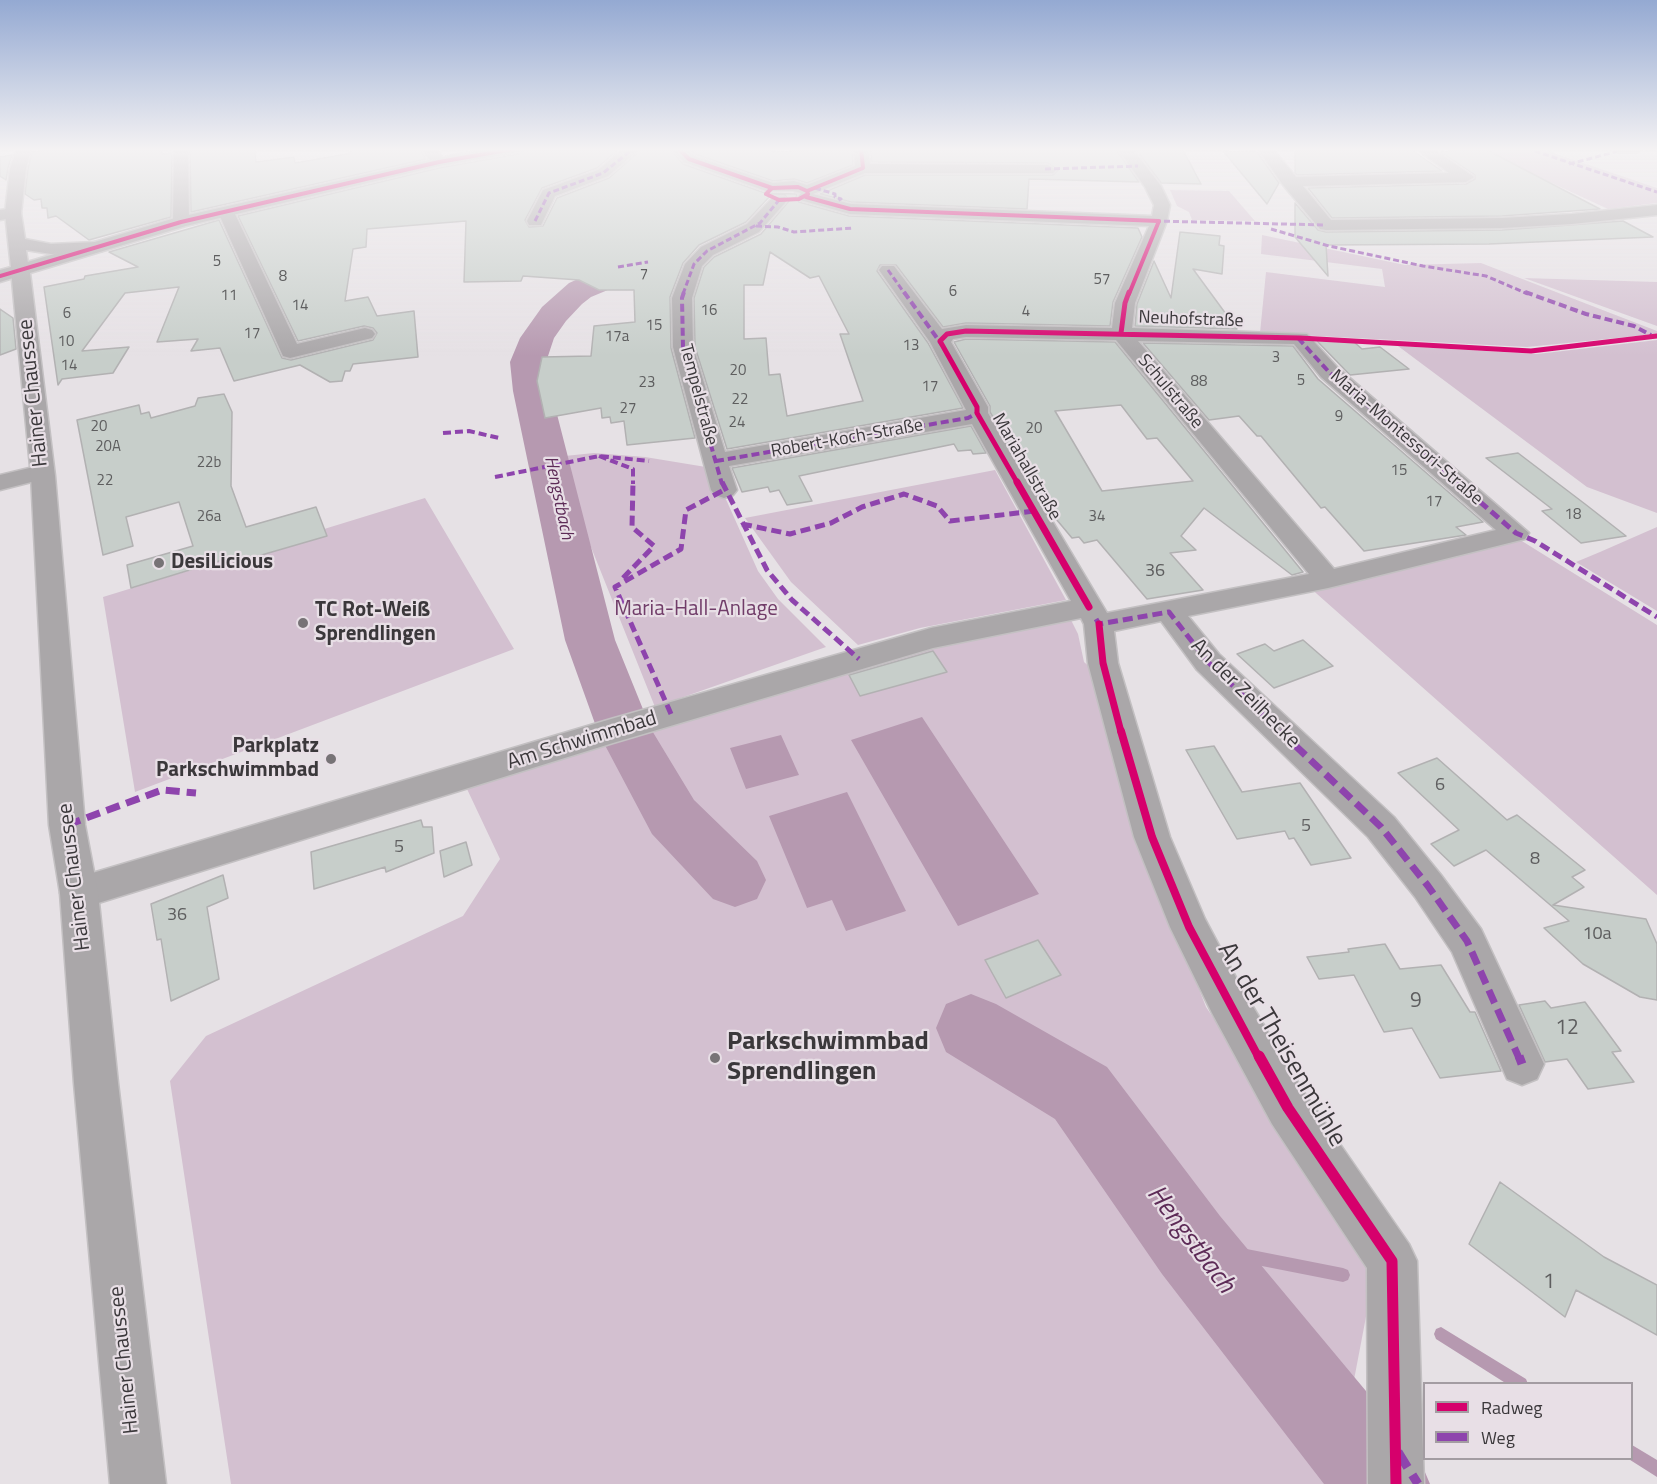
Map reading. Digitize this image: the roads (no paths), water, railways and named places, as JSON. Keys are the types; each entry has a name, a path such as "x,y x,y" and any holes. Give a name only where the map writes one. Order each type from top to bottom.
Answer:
{"main road":[{"path":"0,276 20,270 17,243 8,217"},
{"path":"17,243 51,249 96,247"},
{"path":"0,291 22,295"}],"street":[{"path":"182,217 182,222"},
{"path":"20,270 203,217"},
{"path":"228,217 290,352 365,334"},
{"path":"535,221 537,217"},
{"name":"Tempelstraße","path":"724,490 683,346 682,298 694,264 707,251 753,228 760,217"},
{"path":"1063,217 1159,221"},
{"path":"1121,333 1125,303 1160,217"},
{"path":"1319,217 1326,225 1502,223 1588,217"},
{"name":"Hainer Chaussee","path":"20,270 42,472 68,825 79,893 96,1083 138,1484"},
{"name":"Mariahallstraße","path":"888,270 940,341 977,407 978,413 1094,615"},
{"name":"Neuhofstraße","path":"940,341 947,334 966,331 1300,338"},
{"name":"Schulstraße","path":"1121,333 1328,579"},
{"name":"Maria-Montessori-Straße","path":"1300,338 1329,372 1516,533"},
{"name":"Robert-Koch-Straße","path":"716,461 968,418 978,413"},
{"path":"0,483 42,472"},
{"name":"An der Zeilhecke","path":"1516,533 1328,579 1169,612 1208,662 1381,827 1428,885 1467,941 1522,1064"},
{"path":"1094,615 1169,612"},
{"name":"Am Schwimmbad","path":"79,893 611,731 931,639 1094,615"},
{"name":"An der Theisenmühle","path":"1094,615 1103,663 1152,837 1189,927 1226,999 1288,1108 1392,1261 1396,1484"}],"waterway":[{"name":"Hengstbach","path":"622,217 610,229 612,248 627,267 616,275 580,290 554,314 537,338 528,362 532,391 590,640 625,732 673,817 735,880"},
{"name":"Hengstbach","path":"971,1028 1081,1093 1191,1245 1383,1484"},
{"path":"1191,1245 1343,1275"},
{"path":"1441,1334 1518,1382"},
{"path":"1633,1454 1657,1469"}],"place":[{"name":"DesiLicious","path":"159,563"},
{"name":"TC Rot-Weiß Sprendlingen","path":"303,623"},
{"name":"Parkplatz Parkschwimmbad","path":"331,759"},
{"name":"Parkschwimmbad Sprendlingen","path":"715,1058"}],"park label":[{"name":"Maria-Hall-Anlage","path":"696,610"}]}
